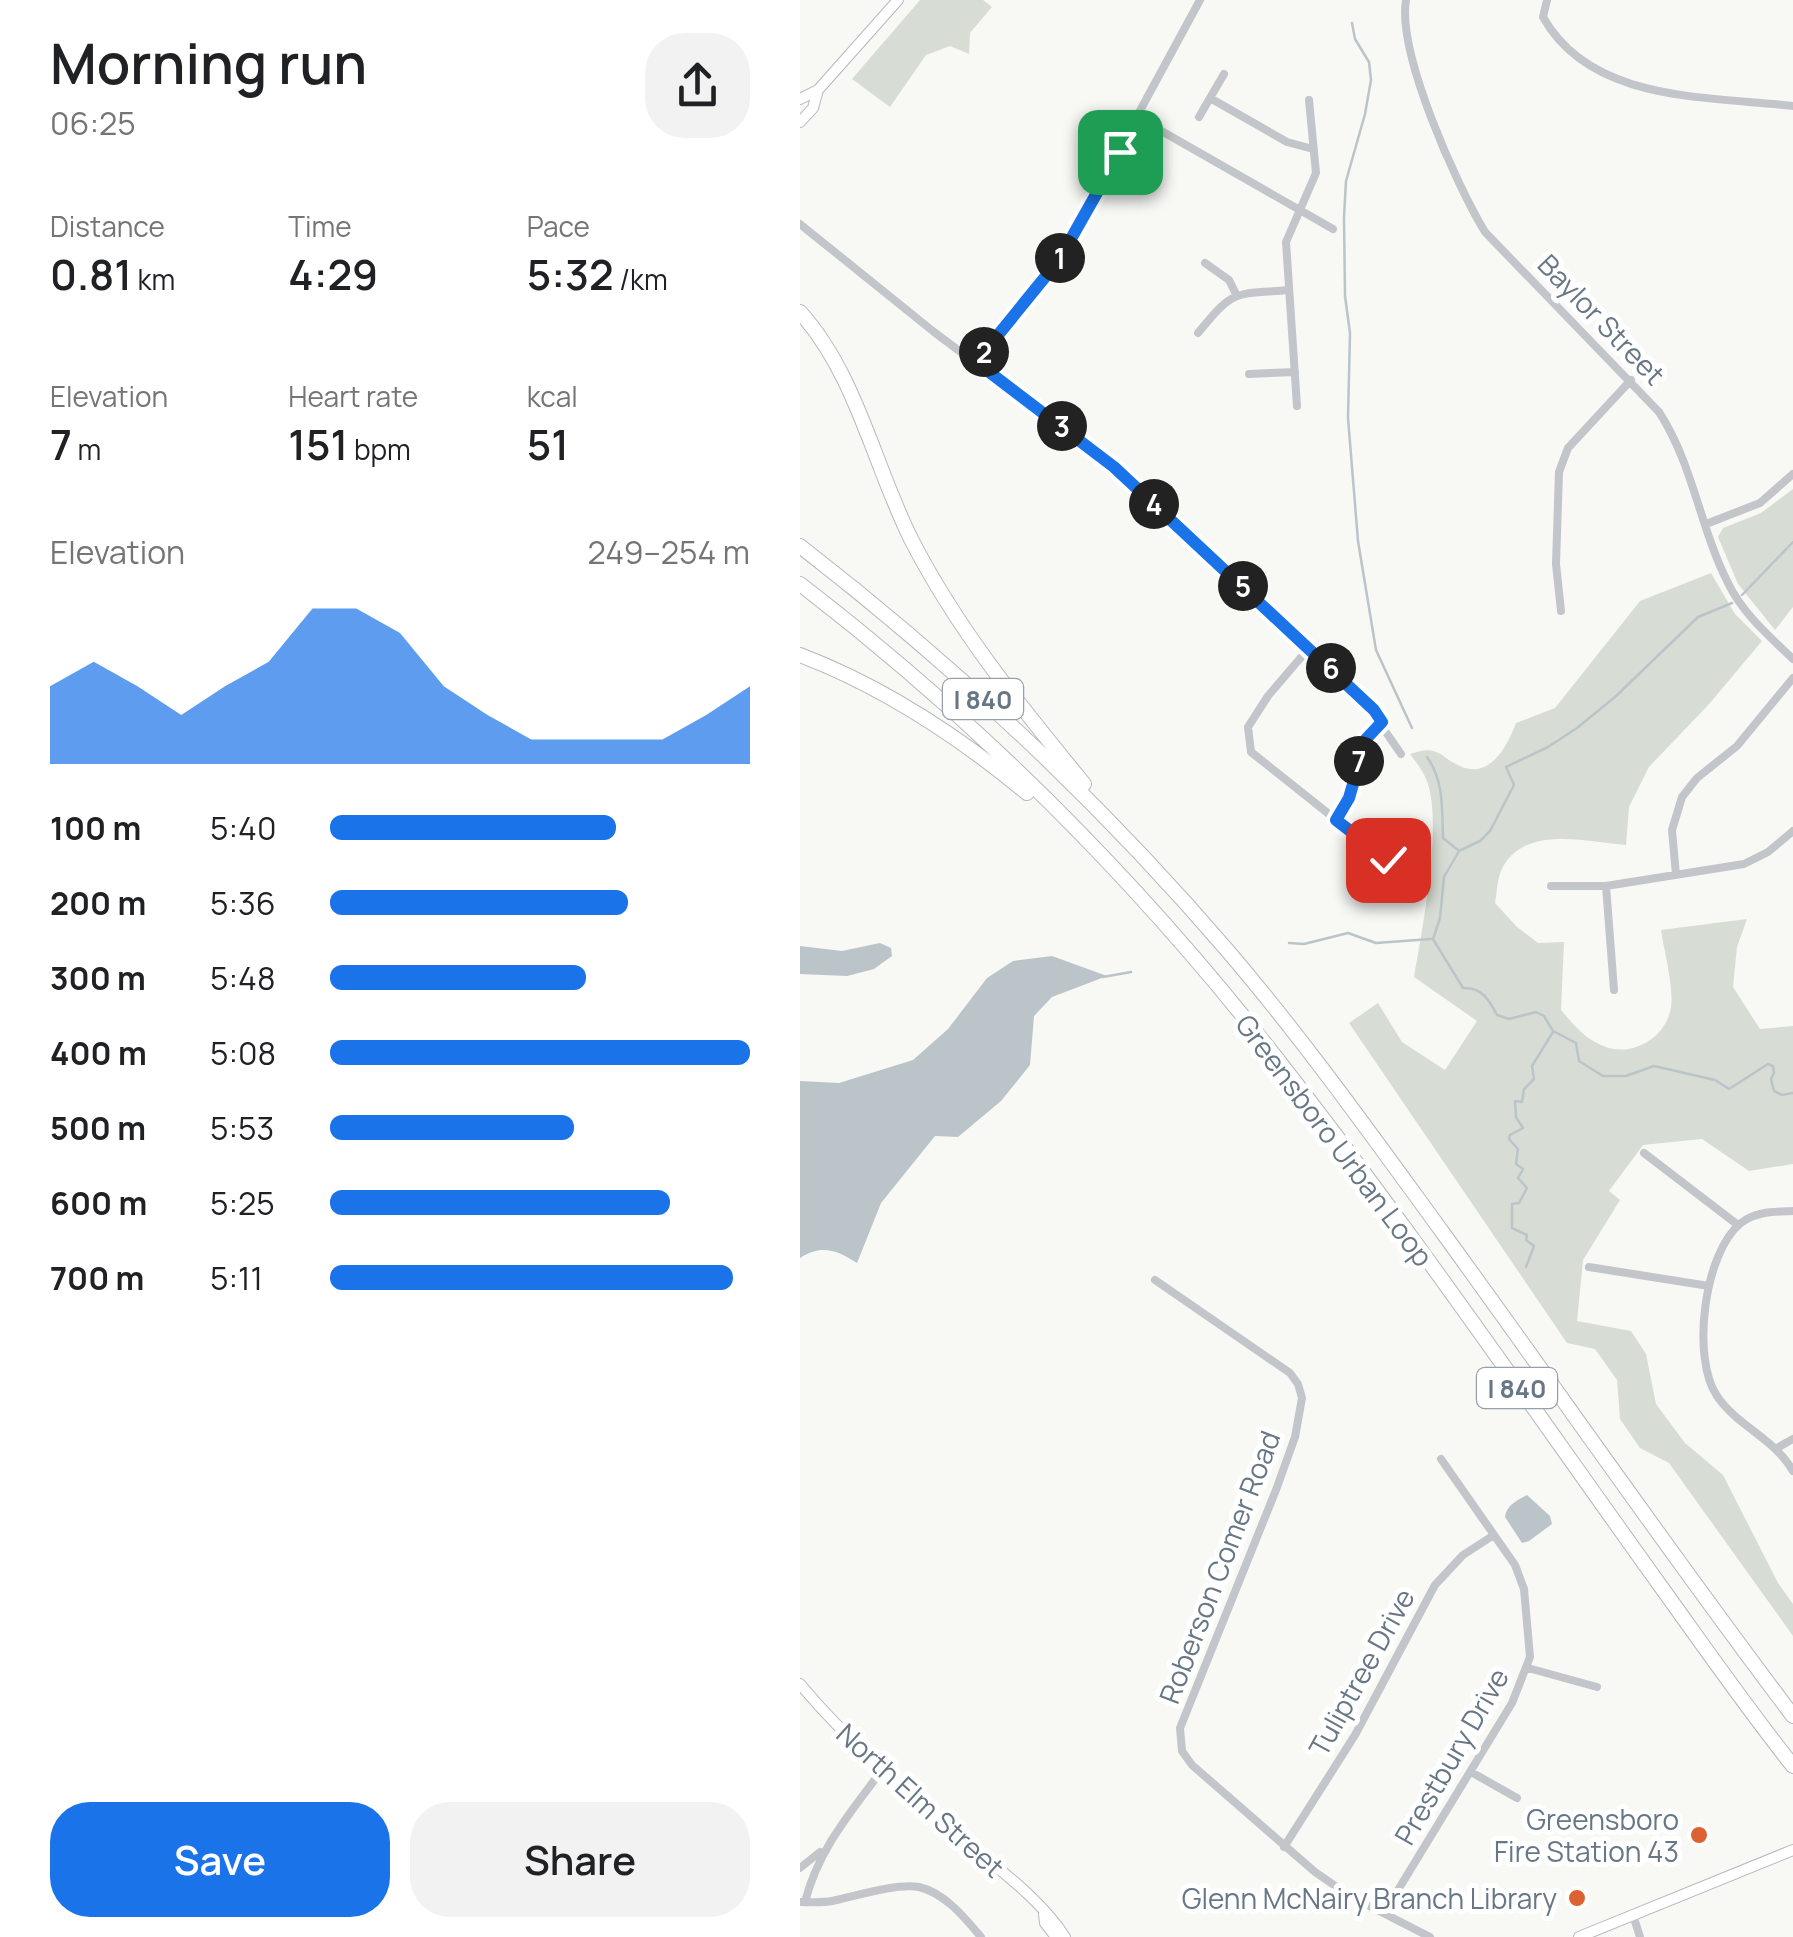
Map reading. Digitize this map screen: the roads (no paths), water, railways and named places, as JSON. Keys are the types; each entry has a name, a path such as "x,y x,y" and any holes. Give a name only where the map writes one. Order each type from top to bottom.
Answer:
{"highway":[{"path":"800,312 835,362 898,510 953,613 1025,713 1153,867"},
{"name":"Greensboro Urban Loop","path":"800,546 982,698 1076,787 1239,964 1331,1080 1793,1716"},
{"name":"Greensboro Urban Loop","path":"800,584 962,720 1093,848 1168,928 1273,1054 1793,1766"},
{"path":"800,655 867,685 943,729 1093,848"}],"main road":[{"path":"800,122 812,108 818,90 898,0"},
{"path":"800,98 818,90"},
{"name":"North Elm Street","path":"800,1684 882,1770 1011,1880 1065,1937"},
{"path":"1579,1937 1793,1850"},
{"name":"North Elm Street","path":"1044,1914 1045,1923 1056,1937"}],"street":[{"path":"976,362 1059,260 1200,0"},
{"name":"Baylor Street","path":"1406,0 1408,45 1450,167 1484,232 1631,380 1668,425 1733,593 1757,624 1793,659"},
{"path":"1547,0 1543,18 1551,31 1578,59 1619,81 1793,106"},
{"path":"1199,117 1224,74"},
{"path":"1210,98 1287,142 1313,150"},
{"path":"1297,406 1286,242 1316,173 1310,100"},
{"path":"1137,118 1333,229"},
{"path":"800,224 1114,467 1364,699 1402,754"},
{"path":"1205,263 1229,280 1236,294"},
{"path":"1198,334 1225,300 1236,294 1289,290"},
{"path":"1249,374 1295,372"},
{"path":"1561,611 1556,564 1562,458 1631,380"},
{"path":"1706,524 1760,504 1793,474"},
{"path":"1310,648 1268,696 1248,727 1251,752 1388,860"},
{"path":"1676,875 1672,830 1682,797 1697,778 1737,746 1793,678"},
{"path":"1336,820 1349,798 1366,739 1382,722"},
{"path":"1551,886 1606,886 1744,864 1768,852 1793,831"},
{"path":"1606,886 1614,990"},
{"path":"1644,1153 1738,1225"},
{"path":"1793,1211 1759,1214 1738,1225 1720,1252 1709,1286 1704,1351 1712,1387 1728,1409 1777,1448 1793,1471"},
{"path":"1589,1268 1709,1286"},
{"name":"Roberson Comer Road","path":"1155,1280 1290,1372 1301,1391 1302,1410 1286,1464 1179,1735 1182,1752 1192,1766 1284,1847 1338,1888 1430,1937"},
{"path":"1777,1448 1793,1438"},
{"name":"Prestbury Drive","path":"1384,1914 1512,1703 1528,1668 1528,1608 1515,1564 1441,1459"},
{"name":"Tuliptree Drive","path":"1284,1847 1355,1734 1435,1585 1449,1567 1494,1534"},
{"path":"1528,1668 1597,1687"},
{"path":"882,1770 824,1849 802,1902 828,1902 917,1887 936,1894 981,1937"},
{"path":"1471,1772 1517,1798"},
{"path":"800,1868 824,1849"},
{"path":"1633,1915 1640,1937"}],"waterway":[{"path":"1352,23 1355,39 1369,62 1371,80 1346,181 1344,217 1345,296 1350,333 1348,418 1358,541 1376,650 1412,728"},
{"path":"1742,595 1793,542"},
{"path":"1732,603 1698,617 1577,728 1506,767 1514,785 1490,831 1459,851 1444,877 1440,918 1433,939 1463,988 1480,992 1497,1015 1509,1019 1536,1012 1544,1016 1553,1031 1576,1043 1579,1061 1603,1076 1626,1076 1654,1066 1715,1080 1729,1089 1768,1064 1773,1066 1774,1091 1782,1095 1793,1093"},
{"path":"1427,757 1439,786 1443,838 1458,850"},
{"path":"1289,943 1304,944 1348,933 1376,943 1431,939"},
{"path":"1103,977 1131,972"},
{"path":"1526,1267 1534,1246 1526,1240 1527,1235 1512,1228 1512,1204 1519,1203 1527,1188 1518,1178 1523,1169 1516,1164 1518,1149 1509,1139 1523,1128 1516,1117 1515,1101 1522,1102 1524,1089 1534,1079 1532,1066 1553,1032"}],"place":[{"name":"Greensboro Fire Station 43","path":"1699,1835"},
{"name":"Glenn McNairy Branch Library","path":"1577,1898"}]}
